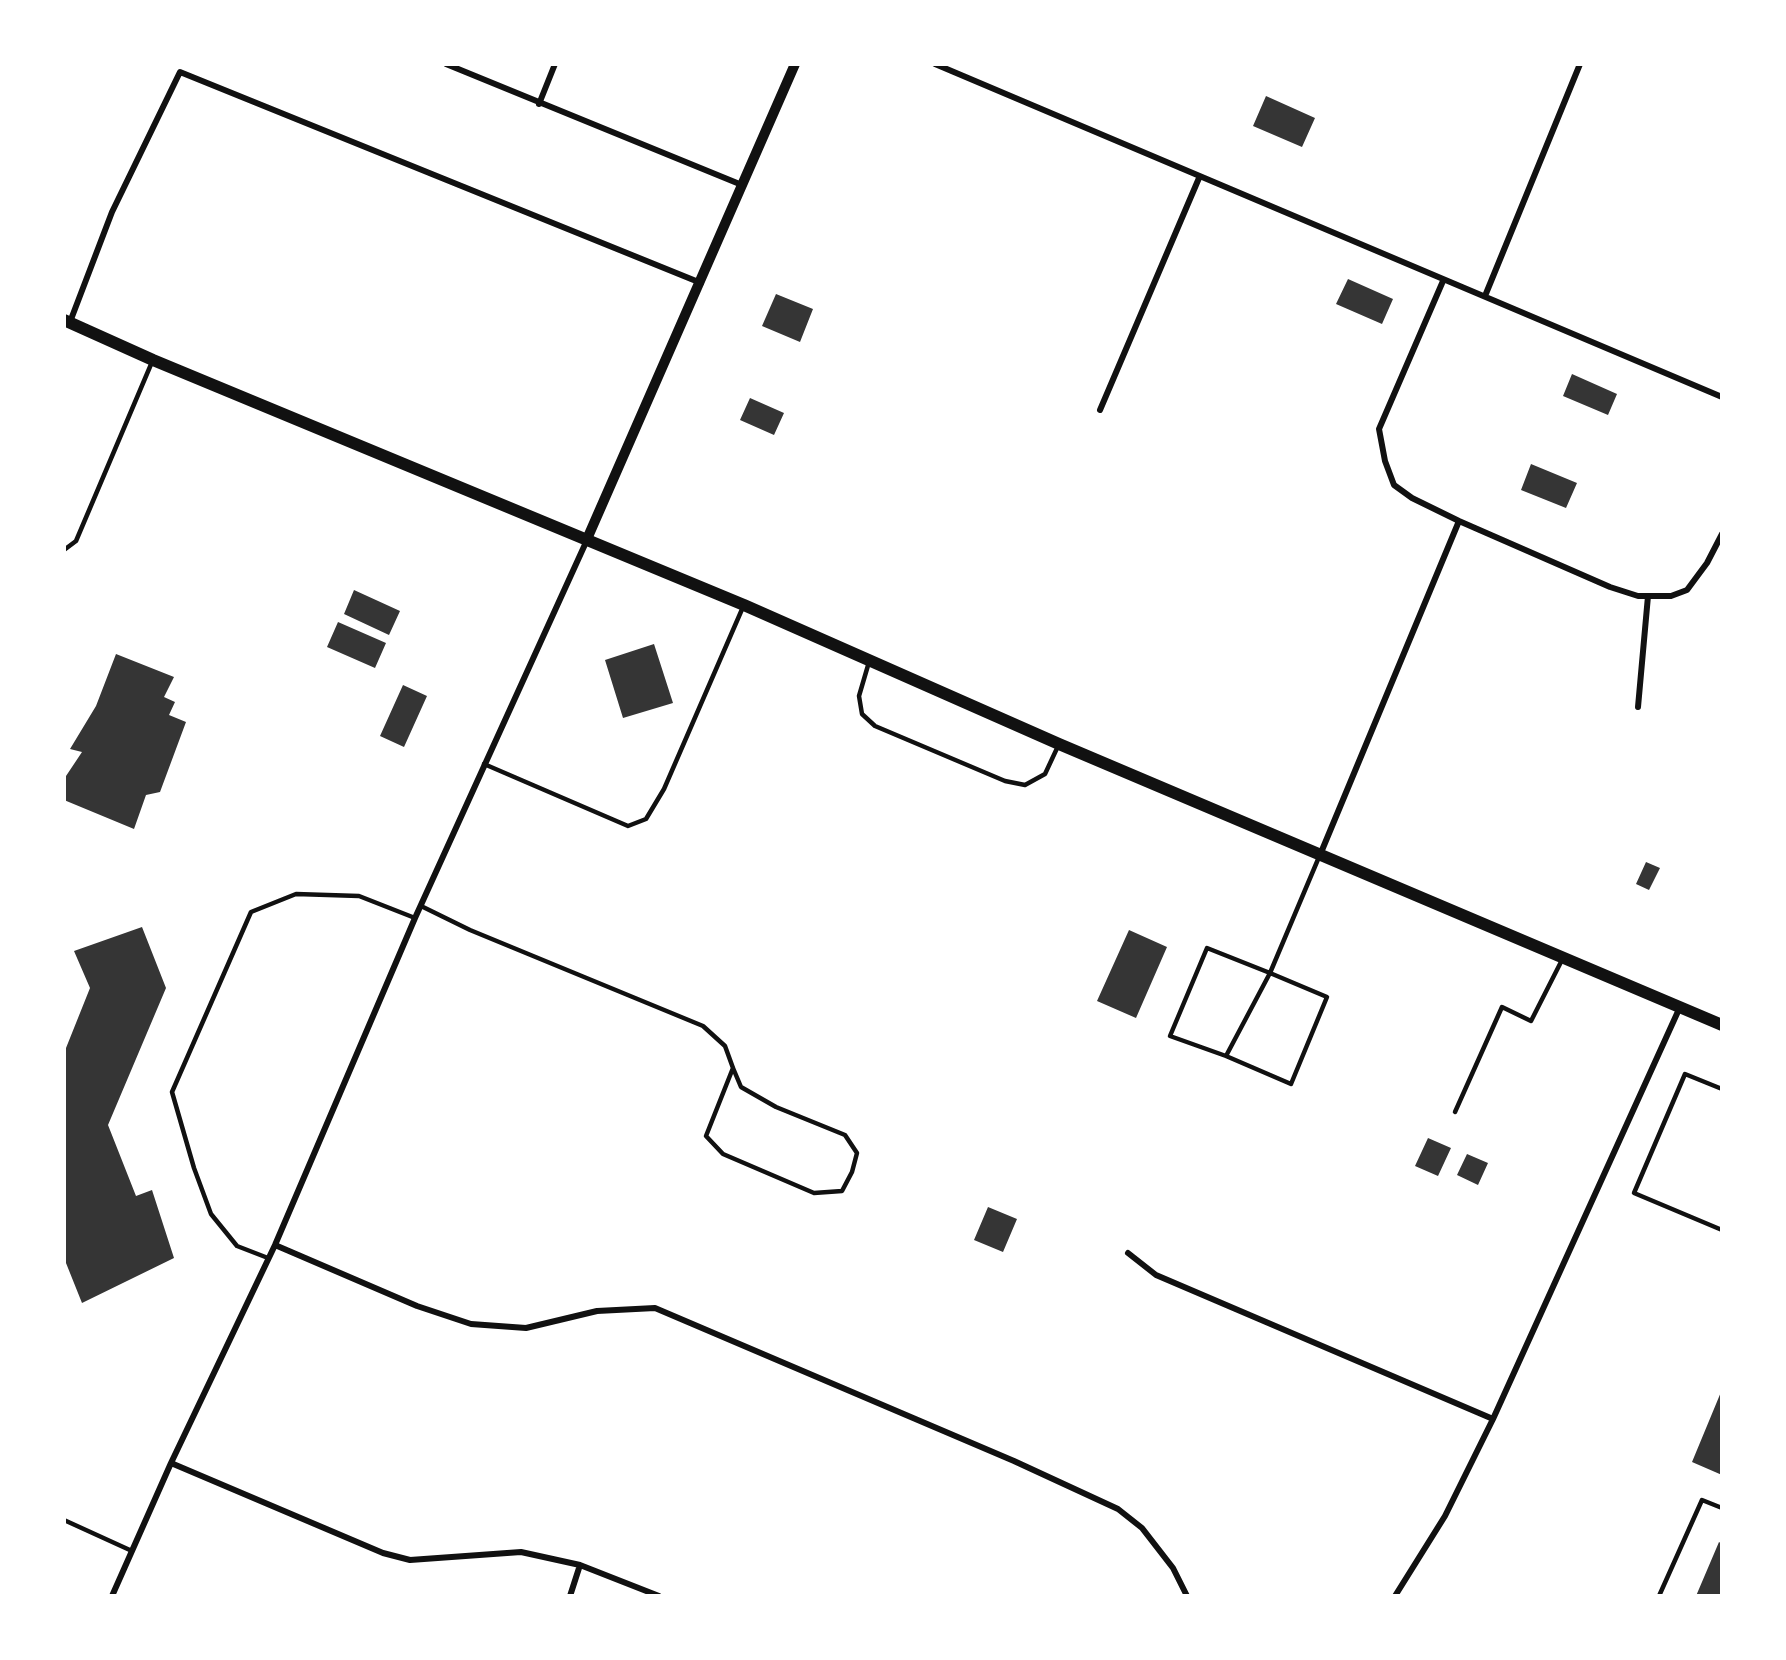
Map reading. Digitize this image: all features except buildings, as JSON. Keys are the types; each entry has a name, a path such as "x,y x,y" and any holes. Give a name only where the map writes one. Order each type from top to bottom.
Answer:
{"main road":[{"path":"67,321 153,360 744,605 1059,744 1722,1025"}],"street":[{"path":"446,64 539,104 743,185"},
{"path":"539,104 555,64"},
{"path":"112,1596 171,1463 275,1245 415,918 701,283 795,64"},
{"path":"935,64 1199,178 1722,397"},
{"path":"1485,296 1580,64"},
{"path":"67,321 112,212 180,72 701,283"},
{"path":"1100,410 1199,178"},
{"path":"1443,281 1379,429 1385,460 1394,485 1412,498 1459,521 1610,587 1638,596 1671,596 1686,590 1707,563 1722,534"},
{"path":"1320,855 1459,521"},
{"path":"1638,707 1648,596"},
{"path":"1395,1595 1445,1516 1493,1419 1680,1007"},
{"path":"275,1245 417,1306 471,1324 526,1328 597,1311 655,1308 1014,1461 1118,1509 1142,1528 1173,1568 1187,1596"},
{"path":"1128,1253 1156,1275 1493,1419"},
{"path":"171,1463 383,1553 410,1560 521,1552 580,1565 659,1596"},
{"path":"570,1596 580,1565"}],"lane":[{"path":"64,550 76,541 153,360"},
{"path":"484,764 628,826 646,819 664,789 744,605"},
{"path":"870,661 859,696 862,714 875,726 1005,781 1025,785 1045,774 1059,744"},
{"path":"1226,1056 1270,973 1320,855"},
{"path":"268,1258 237,1246 211,1214 194,1168 172,1092 251,912 296,894 358,896 415,918"},
{"path":"421,906 480,934 703,1026 725,1046 741,1087 776,1107 845,1135 857,1153 852,1172 842,1191 814,1193 723,1154 706,1136 733,1068"},
{"path":"1207,948 1327,997 1291,1084 1226,1056 1170,1036 1207,948"},
{"path":"1455,1112 1503,1007 1531,1020 1563,958"},
{"path":"1722,1089 1686,1074 1634,1193 1722,1230"},
{"path":"1659,1596 1702,1500 1722,1508"},
{"path":"64,1520 132,1551"}]}
